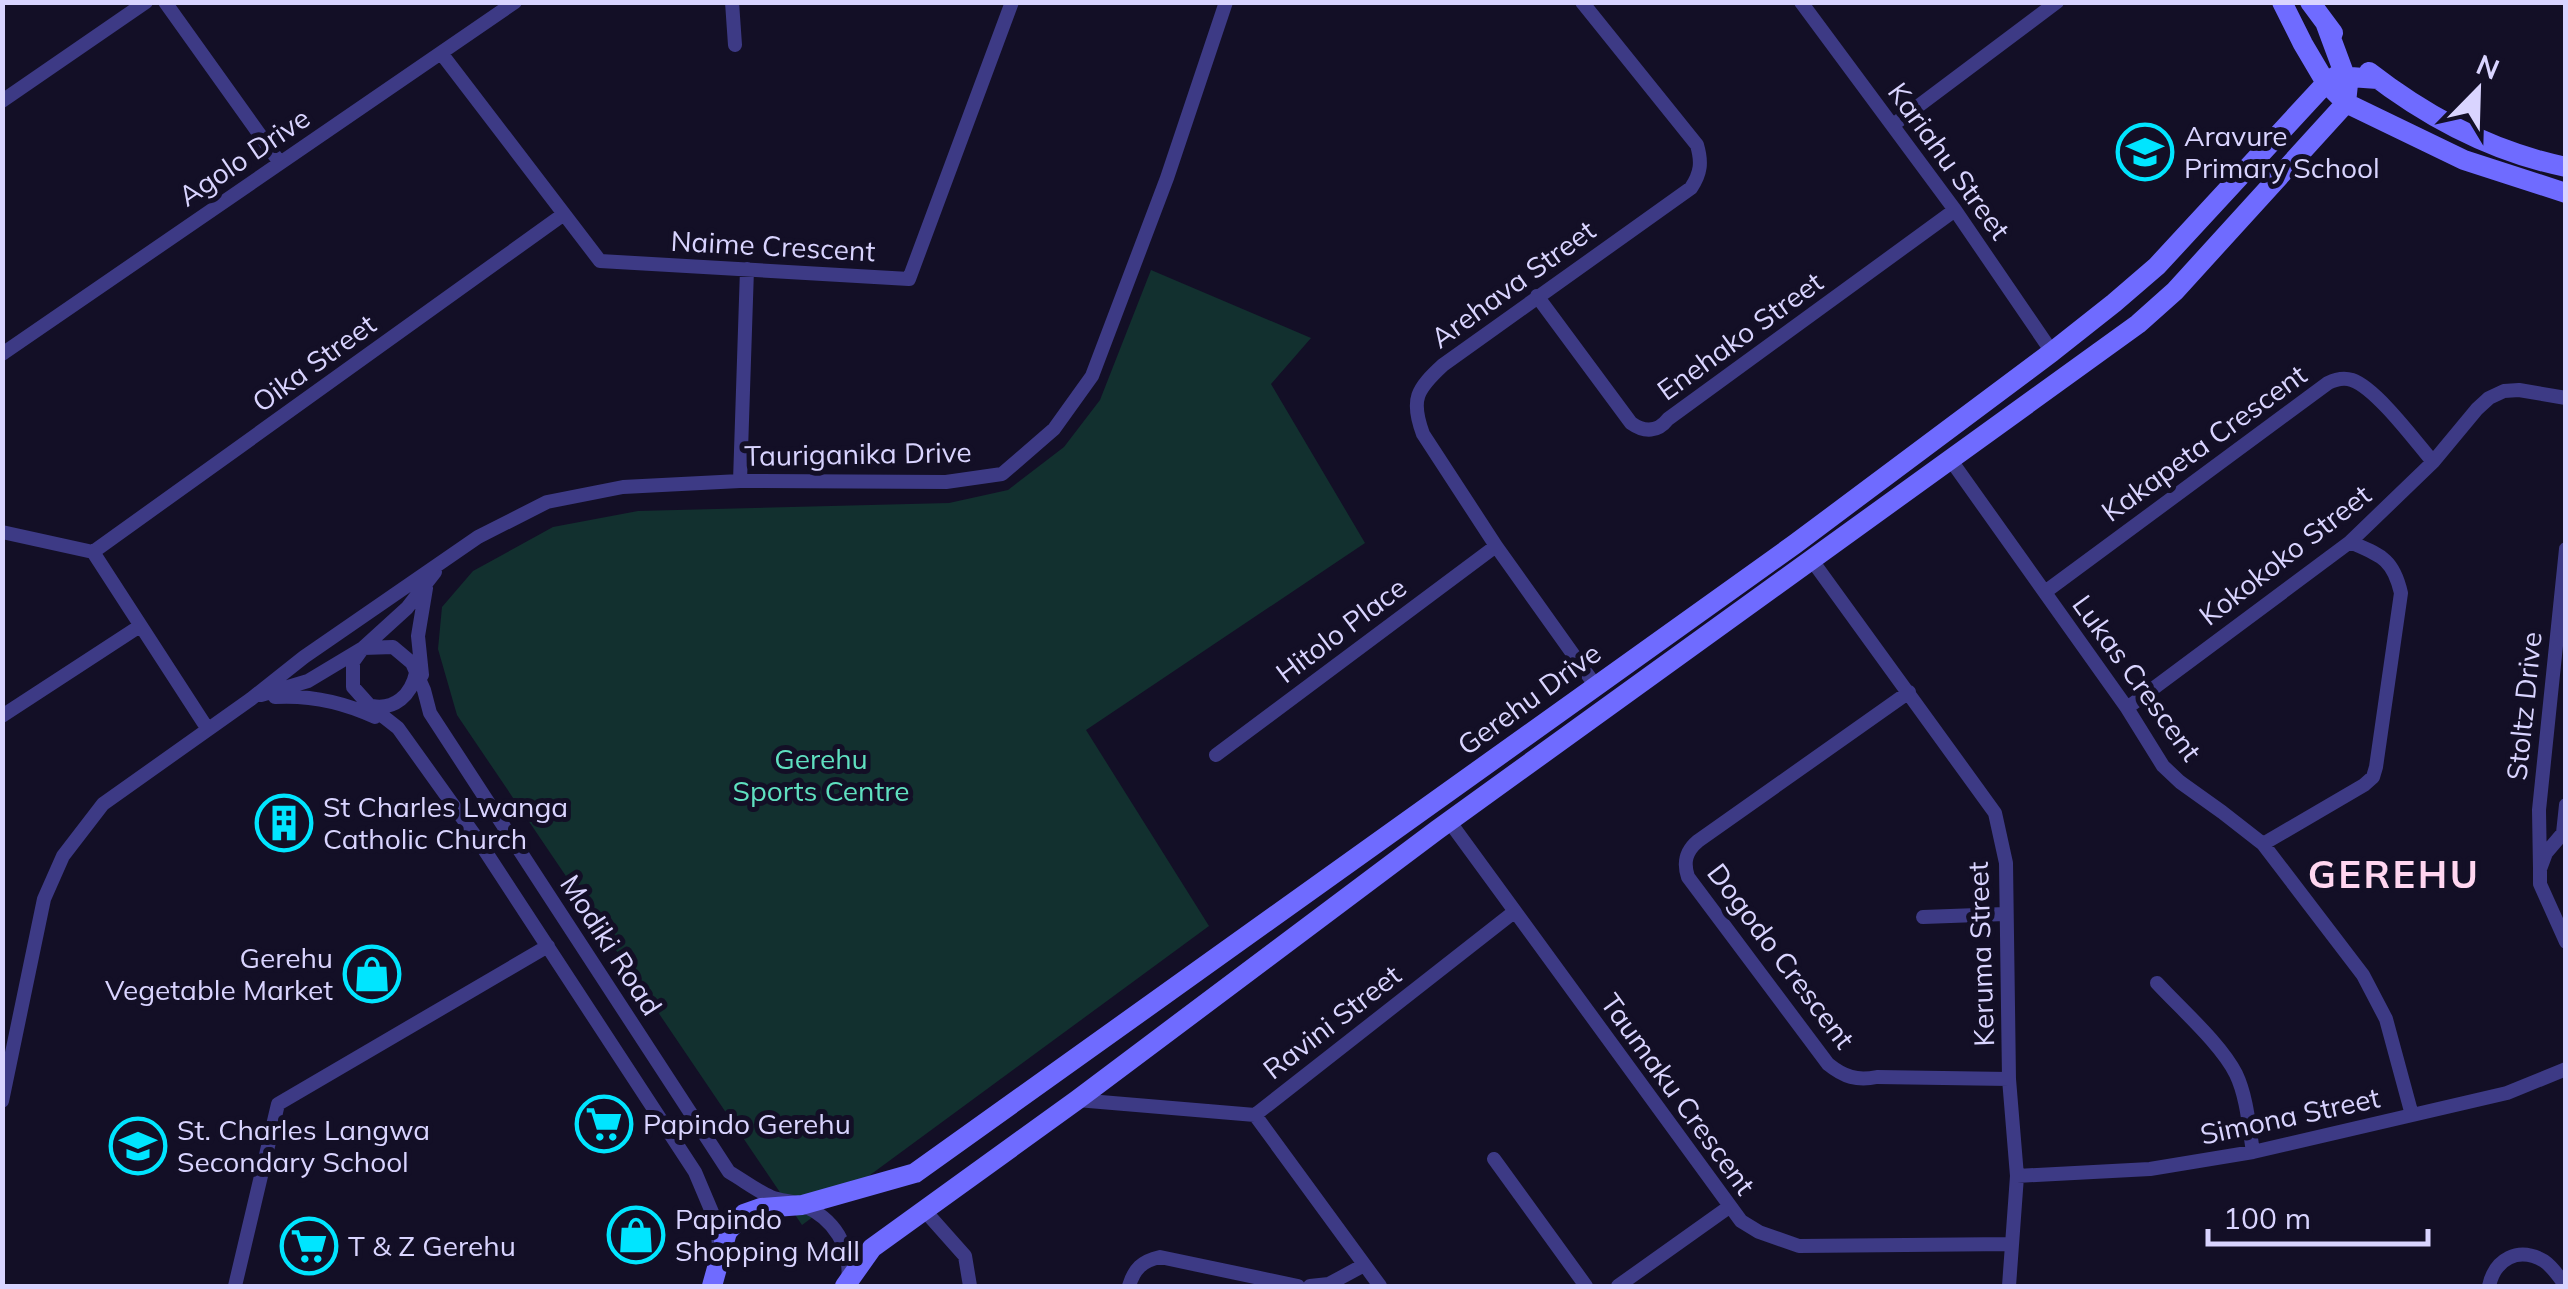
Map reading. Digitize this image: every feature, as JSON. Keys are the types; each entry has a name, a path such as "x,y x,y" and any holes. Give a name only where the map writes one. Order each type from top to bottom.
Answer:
{"street":[{"path":"2,101 146,2"},
{"path":"166,2 280,163"},
{"name":"Agolo Drive","path":"2,354 515,2"},
{"path":"732,2 735,46"},
{"name":"Naime Crescent","path":"441,54 600,261 909,278 1012,2"},
{"name":"Tauriganika Drive","path":"2,1101 44,899 62,856 103,804 304,657 478,538 548,502 623,487 740,481 946,482 1002,474 1054,429 1092,376 1167,178 1226,2"},
{"name":"Arehava Street","path":"1582,2 1696,145 1701,168 1691,188 1443,364 1417,394 1417,418 1422,434 1496,546 1594,685"},
{"name":"Kariahu Street","path":"1802,2 1955,210 2052,352"},
{"path":"1893,125 2057,2"},
{"path":"2282,2 2302,44 2336,80 2378,80"},
{"path":"2310,2 2356,62 2409,103 2472,136 2566,167"},
{"path":"2325,22 2336,80 2346,104 2464,160 2566,192"},
{"name":"Gerehu Drive","path":"712,1286 727,1232 744,1214 761,1208 802,1205 915,1173 1795,544 2114,303 2157,266 2336,80"},
{"name":"Gerehu Drive","path":"847,1285 872,1248 1449,821 2138,324 2175,291 2346,104"},
{"name":"Enehako Street","path":"1537,296 1632,423 1651,430 1955,210"},
{"name":"Oika Street","path":"93,552 564,214"},
{"path":"740,481 747,270"},
{"name":"Kakapeta Crescent","path":"2045,592 2337,379 2356,381 2363,386 2433,462"},
{"name":"Kokokoko Street","path":"2127,708 2350,542 2433,462 2490,398 2504,390 2520,390 2566,398"},
{"name":"Lukas Crescent","path":"1950,459 2127,708 2162,766 2264,844 2364,975 2386,1020 2412,1115"},
{"path":"2,532 93,552 207,728"},
{"path":"2264,844 2364,785 2376,768 2401,593 2392,566 2382,556 2350,542"},
{"name":"Hitolo Place","path":"1216,754 1496,546"},
{"name":"Stoltz Drive","path":"2566,549 2539,810 2540,884 2566,942"},
{"name":"Keruma Street","path":"1811,559 1996,813 2006,862 2009,1078 2018,1176 2010,1286"},
{"path":"424,690 418,636 424,590 443,562"},
{"name":"Tauriganika Drive","path":"250,698 308,682 363,648 407,608 443,562"},
{"path":"2,716 140,626"},
{"path":"393,647 412,663 416,672 412,688 401,700 383,708 370,706 354,687 354,662 363,648 393,647"},
{"name":"Modiki Road","path":"416,672 430,713 729,1172 770,1196 802,1205 828,1220 846,1247 850,1265 847,1285"},
{"name":"Dogodo Crescent","path":"1909,692 1698,841 1687,853 1685,869 1828,1064 1838,1072 1864,1080 2009,1078"},
{"path":"250,698 281,696 347,704 398,728"},
{"name":"Modiki Road","path":"370,706 398,728 476,837 695,1172 716,1224 723,1286"},
{"name":"Stoltz Drive","path":"2540,869 2546,854 2564,833 2566,805"},
{"name":"Taumaku Crescent","path":"1449,821 1741,1221 1799,1246 2012,1244"},
{"name":"Ravini Street","path":"1380,1286 1254,1115 1514,912"},
{"path":"1923,917 2005,914"},
{"path":"235,1286 278,1104 548,946"},
{"path":"2157,984 2236,1074 2254,1152"},
{"name":"Simona Street","path":"2018,1176 2150,1169 2254,1152 2508,1093 2566,1069"},
{"path":"1077,1100 1254,1115"},
{"path":"1494,1159 1586,1286"},
{"path":"1618,1286 1729,1208"},
{"path":"924,1211 964,1256 970,1286"},
{"path":"2489,1286 2498,1264 2530,1256 2549,1265 2566,1286"},
{"path":"1128,1286 1140,1264 1160,1257 1298,1286"},
{"path":"1310,1286 1329,1284 1364,1264"}],"green space":[{"name":"Gerehu Sports Centre","path":"1151,270 1311,338 1271,384 1365,543 1086,730 1209,926 802,1225 457,715 438,649 442,607 473,571 553,527 638,511 949,503 1008,490 1064,447 1100,400"}],"place":[{"name":"Aravure Primary School","path":"2145,152"},
{"name":"St Charles Lwanga Catholic Church","path":"284,823"},
{"name":"Gerehu Vegetable Market","path":"372,974"},
{"name":"Papindo Gerehu","path":"604,1124"},
{"name":"St. Charles Langwa Secondary School","path":"138,1146"},
{"name":"Papindo Shopping Mall","path":"636,1235"},
{"name":"T & Z Gerehu","path":"309,1246"}],"district":[{"name":"GEREHU","path":"2394,875"}]}
